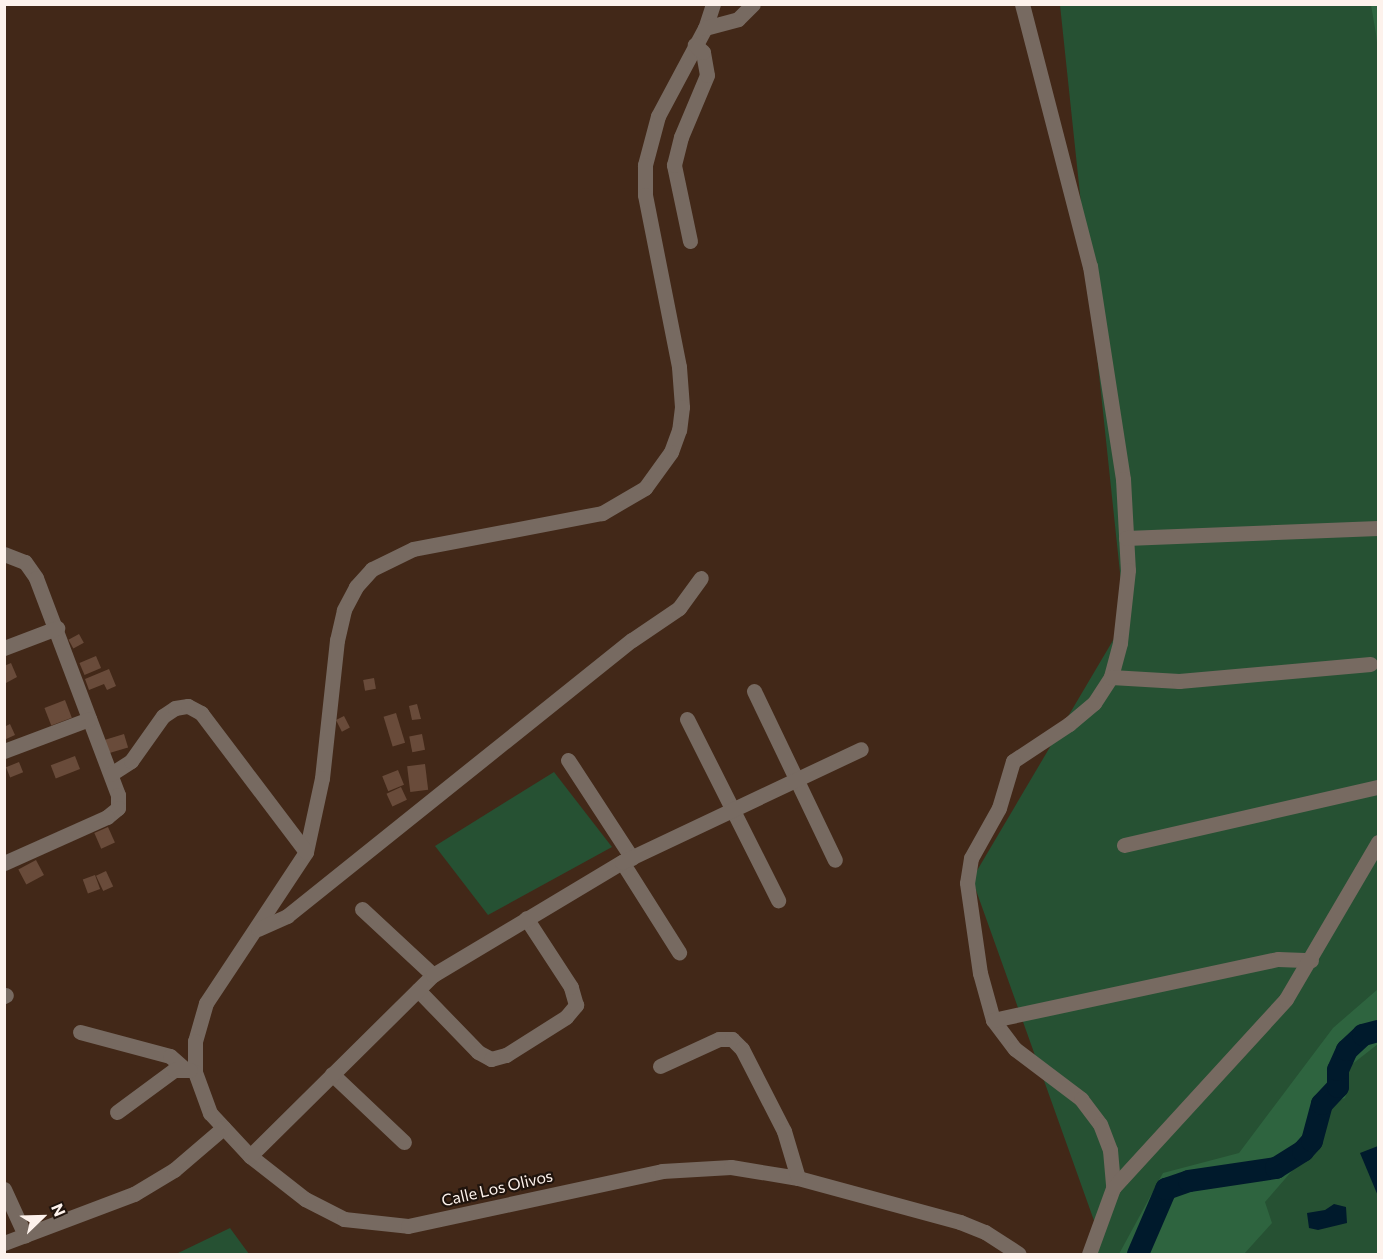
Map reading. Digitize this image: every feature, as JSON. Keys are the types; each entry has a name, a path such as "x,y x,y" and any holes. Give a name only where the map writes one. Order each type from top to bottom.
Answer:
{"street":[{"name":"Calle Los Olivos","path":"713,4 705,28 658,116 645,165 645,195 679,367 682,407 679,430 671,452 645,488 602,513 413,549 372,570 344,610 337,640 322,778 306,852 258,929 206,1003 195,1041 190,1070 210,1113 250,1156 331,1214 378,1226 408,1226 455,1218 517,1200 691,1167 753,1169 798,1178 960,1222 985,1232 1019,1254"},
{"path":"705,28 738,19 753,4"},
{"path":"1022,4 1090,266 1123,479 1126,538 1125,601 1111,677 1094,703 1069,724 1013,760 999,808 967,869 980,973 993,1020 1016,1049 1081,1099 1101,1124 1110,1150 1113,1188"},
{"path":"690,241 674,165 681,137 707,75 703,52 695,45"},
{"path":"1126,538 1378,528"},
{"path":"4,554 25,562 57,628 111,774 118,807 107,817 4,863"},
{"path":"258,929 287,916 632,639 678,608 701,578"},
{"path":"4,648 57,628"},
{"path":"1111,677 1179,681 1370,664"},
{"path":"754,691 835,860"},
{"path":"111,774 131,761 163,716 175,708 188,706 201,713 306,852"},
{"path":"4,751 89,718"},
{"path":"687,719 778,900"},
{"path":"250,1156 433,975 627,860 861,749"},
{"path":"568,760 679,951"},
{"path":"1124,845 1378,788"},
{"path":"1089,1254 1113,1188 1264,1026 1311,960 1378,842"},
{"path":"362,909 433,975"},
{"path":"418,990 478,1052 491,1059 506,1054 566,1017 576,1005 571,987 526,918"},
{"path":"993,1020 1278,959 1311,960"},
{"path":"80,1032 170,1056 190,1070"},
{"path":"660,1066 719,1039 732,1039 742,1049 784,1131 798,1178"},
{"path":"117,1113 165,1076 190,1070"},
{"path":"332,1074 404,1143"},
{"path":"4,1243 134,1194 174,1170 223,1128"},
{"path":"4,1189 25,1235"}],"green space":[{"path":"1060,5 1378,5 1378,1254 1094,1254 1097,1229 972,879 1125,620"},
{"path":"1371,5 1378,5 1378,52 1376,34"},
{"path":"554,772 612,847 488,915 435,846"},
{"path":"1378,989 1378,1044 1346,1069 1349,1086 1345,1098 1327,1105 1317,1142 1265,1202 1272,1223 1244,1254 1119,1254 1163,1173 1239,1153 1333,1028"},
{"path":"230,1228 249,1254 176,1254"}],"water":[{"path":"1378,1146 1378,1196 1360,1153"},
{"path":"1334,1204 1346,1207 1347,1223 1318,1230 1309,1228 1307,1213 1325,1210"}],"building":[{"path":"79,634 84,643 73,649 69,640"},
{"path":"96,656 101,668 85,675 79,663"},
{"path":"11,663 17,677 6,683 4,666"},
{"path":"109,669 116,686 107,690 104,684 89,690 85,679"},
{"path":"374,678 376,689 365,691 363,680"},
{"path":"65,700 72,718 51,726 44,708"},
{"path":"417,704 421,719 412,720 409,706"},
{"path":"396,713 405,743 393,746 384,717"},
{"path":"344,716 350,728 342,732 336,720"},
{"path":"10,724 15,735 4,740 4,727"},
{"path":"124,734 128,747 106,754 102,741"},
{"path":"422,734 425,750 412,752 409,736"},
{"path":"75,756 80,769 56,778 51,765"},
{"path":"19,762 23,772 10,777 6,767"},
{"path":"425,764 428,790 410,792 407,766"},
{"path":"398,770 404,785 388,791 382,776"},
{"path":"401,787 407,800 392,806 386,794"},
{"path":"108,827 115,843 101,849 94,833"},
{"path":"36,860 44,875 26,884 18,869"},
{"path":"106,871 113,886 103,891 96,876"},
{"path":"95,875 100,889 88,894 83,879"}],"waterway":[{"path":"1138,1254 1166,1189 1189,1181 1276,1168 1303,1151 1312,1141 1322,1104 1338,1087 1338,1070 1347,1050 1363,1035 1378,1031"}]}
